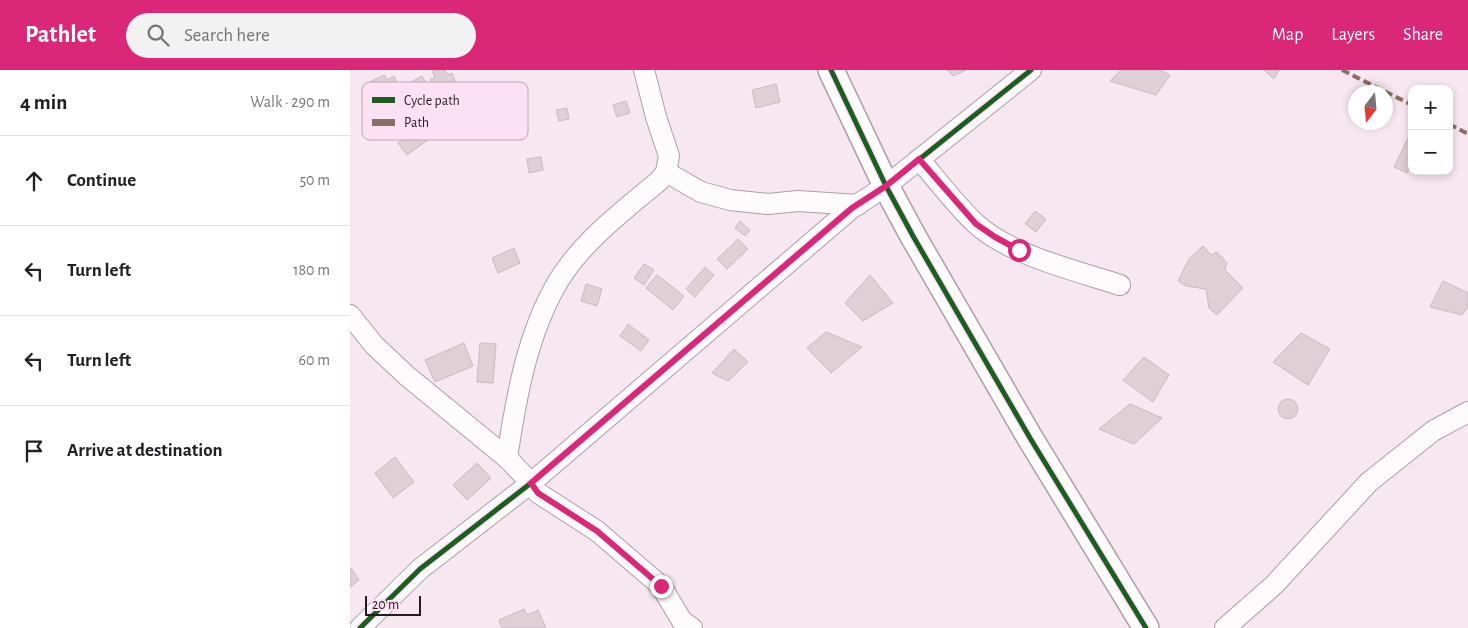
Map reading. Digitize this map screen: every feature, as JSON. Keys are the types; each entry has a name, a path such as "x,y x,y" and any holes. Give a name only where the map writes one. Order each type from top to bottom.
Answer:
{"street":[{"path":"507,458 514,415 527,358 541,317 559,279 584,247 659,181 666,172 669,156 656,117 644,70"},
{"path":"831,70 886,186 965,327 1146,628"},
{"path":"360,628 420,569 531,483 858,205 886,186 1031,70"},
{"path":"919,159 976,224 995,237 1019,250 1120,285"},
{"path":"666,172 701,192 730,200 768,204 798,201 858,205"},
{"path":"350,315 374,345 407,376 507,458 538,493 597,531 661,586 682,621 692,628"},
{"path":"1225,628 1274,585 1369,482 1433,431 1468,412"}],"building":[{"path":"432,70 445,70 447,75 452,73 456,82 431,82 430,80 435,77"},
{"path":"947,70 966,70 953,76"},
{"path":"1121,70 1160,70 1170,75 1156,95 1110,81"},
{"path":"1264,70 1279,70 1274,79"},
{"path":"384,75 387,80 394,76 397,82 370,82"},
{"path":"422,76 425,82 411,82"},
{"path":"776,84 780,102 756,108 752,90"},
{"path":"626,101 630,113 617,117 613,105"},
{"path":"567,108 569,119 559,121 556,110"},
{"path":"1408,138 1407,173 1394,167"},
{"path":"402,140 428,140 407,155 398,143"},
{"path":"541,157 543,170 529,173 527,159"},
{"path":"1035,211 1046,219 1036,232 1025,224"},
{"path":"740,221 750,230 745,236 735,228"},
{"path":"738,239 748,249 727,269 717,259"},
{"path":"1203,246 1211,255 1217,252 1227,263 1225,270 1243,288 1217,315 1209,308 1206,289 1186,286 1178,281 1189,259"},
{"path":"514,248 520,263 498,273 492,258"},
{"path":"644,264 654,270 644,285 634,278"},
{"path":"705,267 714,275 695,297 686,289"},
{"path":"657,275 684,296 673,310 646,288"},
{"path":"870,275 893,303 863,321 845,303"},
{"path":"1443,281 1468,293 1468,307 1462,315 1430,307"},
{"path":"586,284 602,289 597,306 581,301"},
{"path":"628,324 649,340 641,351 620,336"},
{"path":"826,332 862,347 831,373 807,348"},
{"path":"1301,333 1330,349 1308,385 1273,362"},
{"path":"464,343 473,366 435,382 425,360"},
{"path":"480,343 496,344 493,383 477,382"},
{"path":"734,349 748,362 728,381 712,373"},
{"path":"1144,357 1169,375 1153,402 1123,380"},
{"path":"1288,399 1295,402 1298,409 1295,416 1288,419 1281,416 1278,409 1281,402"},
{"path":"1130,404 1162,418 1134,444 1099,429"},
{"path":"395,457 414,482 393,498 375,473"},
{"path":"477,463 491,478 467,500 453,485"},
{"path":"350,569 359,580 350,587"},
{"path":"524,609 527,615 538,610 546,628 502,628 499,620"}],"marked path":[{"path":"1342,70 1408,103"},
{"path":"1453,126 1468,134"}],"cycle path":[{"path":"831,70 886,186 913,236 1030,438 1146,628"},
{"path":"360,628 420,569 531,483 852,208 886,186 1031,70"}],"route":[{"path":"661,586 597,531 538,493 531,483 852,208 886,186 919,159 976,224 1019,250"}]}
